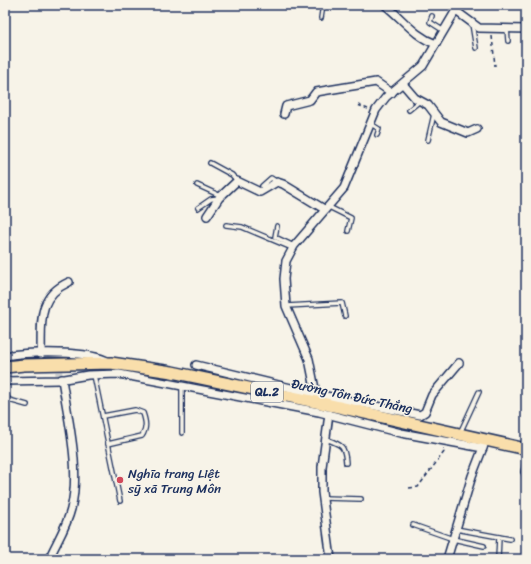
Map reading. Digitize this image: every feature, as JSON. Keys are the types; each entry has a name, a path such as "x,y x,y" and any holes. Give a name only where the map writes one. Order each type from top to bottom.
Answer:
{"highway":[{"name":"Đường Tôn Đức Thắng","path":"5,367 24,365 172,372 320,401 460,434 485,444 526,449"}],"street":[{"path":"385,5 424,40 436,44"},
{"path":"447,559 472,476 485,444 445,442 329,414 320,401 309,359 286,306 284,297 284,270 293,247 344,188 375,112 386,97 423,66 458,8 472,24 479,28 526,29"},
{"path":"284,114 286,106 310,100 319,91 376,82 392,92"},
{"path":"403,84 412,95 428,105 441,122 464,132 471,133 477,129"},
{"path":"207,216 220,197 238,181 262,192 277,182 326,208"},
{"path":"41,354 42,316 47,301 55,289 69,282"},
{"path":"5,356 41,354 58,356 97,356 102,369"},
{"path":"5,381 60,378 102,369 119,374 182,386 320,401 423,415 432,395 459,363"},
{"path":"196,365 320,401"},
{"path":"48,559 71,510 75,491 75,472 60,378"},
{"path":"329,414 322,467 323,498 331,559"}],"lane":[{"path":"321,18 323,5"},
{"path":"432,16 430,22 444,31"},
{"path":"472,24 476,48"},
{"path":"507,28 508,41"},
{"path":"408,110 421,101"},
{"path":"428,140 434,114"},
{"path":"370,123 379,129 377,135"},
{"path":"210,163 232,175 238,181"},
{"path":"262,186 272,178 277,182"},
{"path":"197,185 220,197"},
{"path":"198,208 210,199 220,197"},
{"path":"326,208 351,218 348,231"},
{"path":"226,225 242,227 293,247"},
{"path":"277,226 276,238 293,247"},
{"path":"286,306 342,303 345,316"},
{"path":"102,369 103,416 120,501"},
{"path":"182,386 182,433"},
{"path":"460,434 479,392"},
{"path":"5,394 10,400 27,405"},
{"path":"103,416 135,410 143,413 146,419 146,430 142,436 108,444"},
{"path":"325,439 341,445 345,452 346,463"},
{"path":"525,476 523,472 526,458"},
{"path":"323,498 362,499"},
{"path":"413,525 453,539 484,546"},
{"path":"456,529 510,539"},
{"path":"498,559 499,537"}],"path":[{"path":"490,28 495,66"},
{"path":"358,105 375,112"},
{"path":"409,488 418,487 425,480 444,452 445,442"}],"tunnel":[{"path":"58,361 59,375"}],"place":[{"name":"Nghĩa trang Liệt sỹ xã Trung Môn","path":"120,480"}]}
